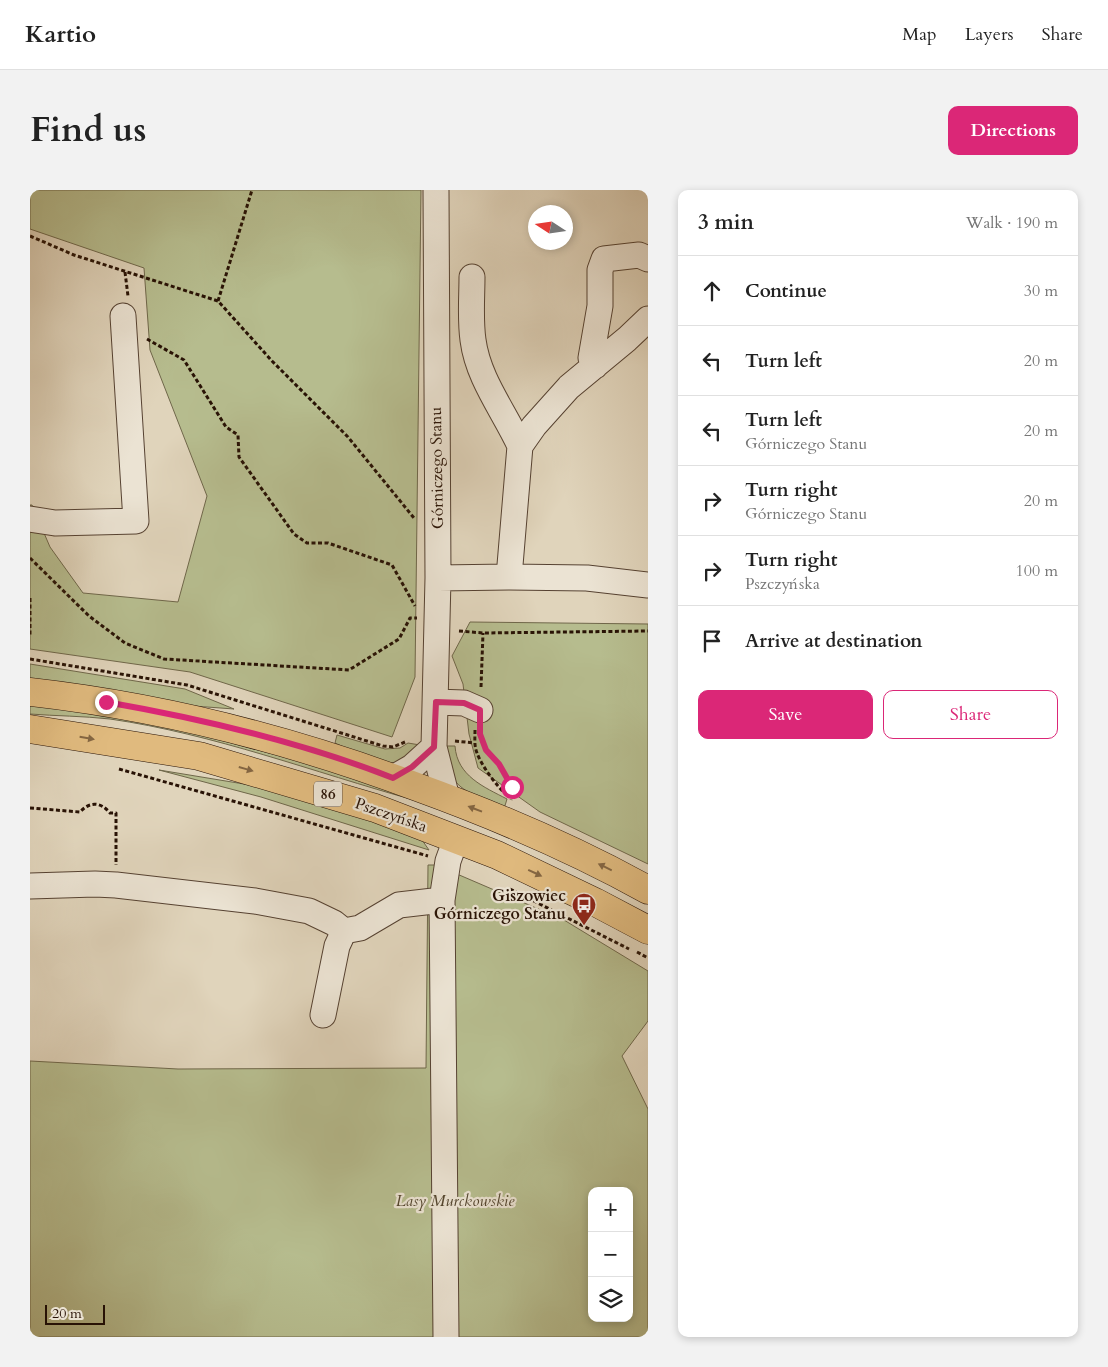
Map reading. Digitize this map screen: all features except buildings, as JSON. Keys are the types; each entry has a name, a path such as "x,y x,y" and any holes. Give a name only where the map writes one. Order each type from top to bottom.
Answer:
{"main road":[{"name":"86","path":"30,692 75,697 176,715 344,760 503,820 564,847 648,890"},
{"name":"Pszczyńska","path":"30,729 198,756 375,808 452,850 490,852 595,902 648,930"}],"street":[{"name":"Górniczego Stanu","path":"436,190 438,628 434,743 447,798"},
{"path":"595,366 591,358 600,306 600,270 604,259 639,255 648,259"},
{"path":"472,277 472,339 492,394 510,423 520,446 509,578"},
{"path":"30,519 55,523 136,521 126,309"},
{"path":"520,446 534,426 569,387 628,340 648,319"},
{"path":"438,578 586,578 648,585"},
{"path":"436,702 464,703 480,710"},
{"path":"393,778 412,767 434,743"},
{"path":"446,1337 442,900 452,850"},
{"path":"30,886 116,885 255,901 310,911 334,923 344,931 360,928 398,905 442,900"},
{"path":"323,1015 338,946 344,931"}],"path":[{"path":"218,301 252,190"},
{"path":"30,236 74,255 218,301 272,361 348,437 414,518"},
{"path":"124,272 126,309"},
{"path":"30,558 89,616 126,643 164,659 349,670 400,639 410,618 421,618 392,565 328,543 307,543 294,534 239,456 238,435 226,427 184,360 141,336"},
{"path":"30,598 30,637"},
{"path":"438,628 483,633 648,631"},
{"path":"480,710 474,743 477,755 505,794 512,798 510,782 499,764 486,750 480,734 483,633"},
{"path":"30,659 187,686 384,746 393,747 410,739 434,743"},
{"path":"114,767 452,850"},
{"path":"30,808 80,812 92,804 102,806 110,813 116,813 116,885"},
{"path":"509,888 604,937"}],"green space":[{"path":"30,190 421,190 415,677 392,737 190,672 30,649 30,505 32,505 50,547 83,593 178,602 207,496 150,350 144,268 30,229"},
{"path":"470,622 648,624 648,864 540,812 478,768 469,734 463,684 452,656"},
{"path":"30,664 185,689 234,709 180,705 30,680"},
{"path":"30,703 153,722 322,767 414,800 187,734 110,719 30,714"},
{"path":"337,735 385,749 400,748 408,743 420,745 407,757 399,762 392,763 366,757 335,743"},
{"path":"445,746 455,746 461,765 473,779 507,799 504,809 475,796 456,782 451,773"},
{"path":"159,770 250,785 365,818 422,840 429,850 261,797"},
{"name":"Lasy Murckowskie","path":"428,865 436,865 564,920 648,971 648,1021 622,1056 648,1109 648,1337 30,1337 30,1061 178,1069 426,1068"}],"place":[{"name":"Giszowiec Górniczego Stanu","path":"584,926"}],"route":[{"path":"106,702 176,715 257,735 344,760 393,778 412,767 434,747 436,702 464,703 480,710 480,734 483,743 486,750 506,774 512,787"}]}
